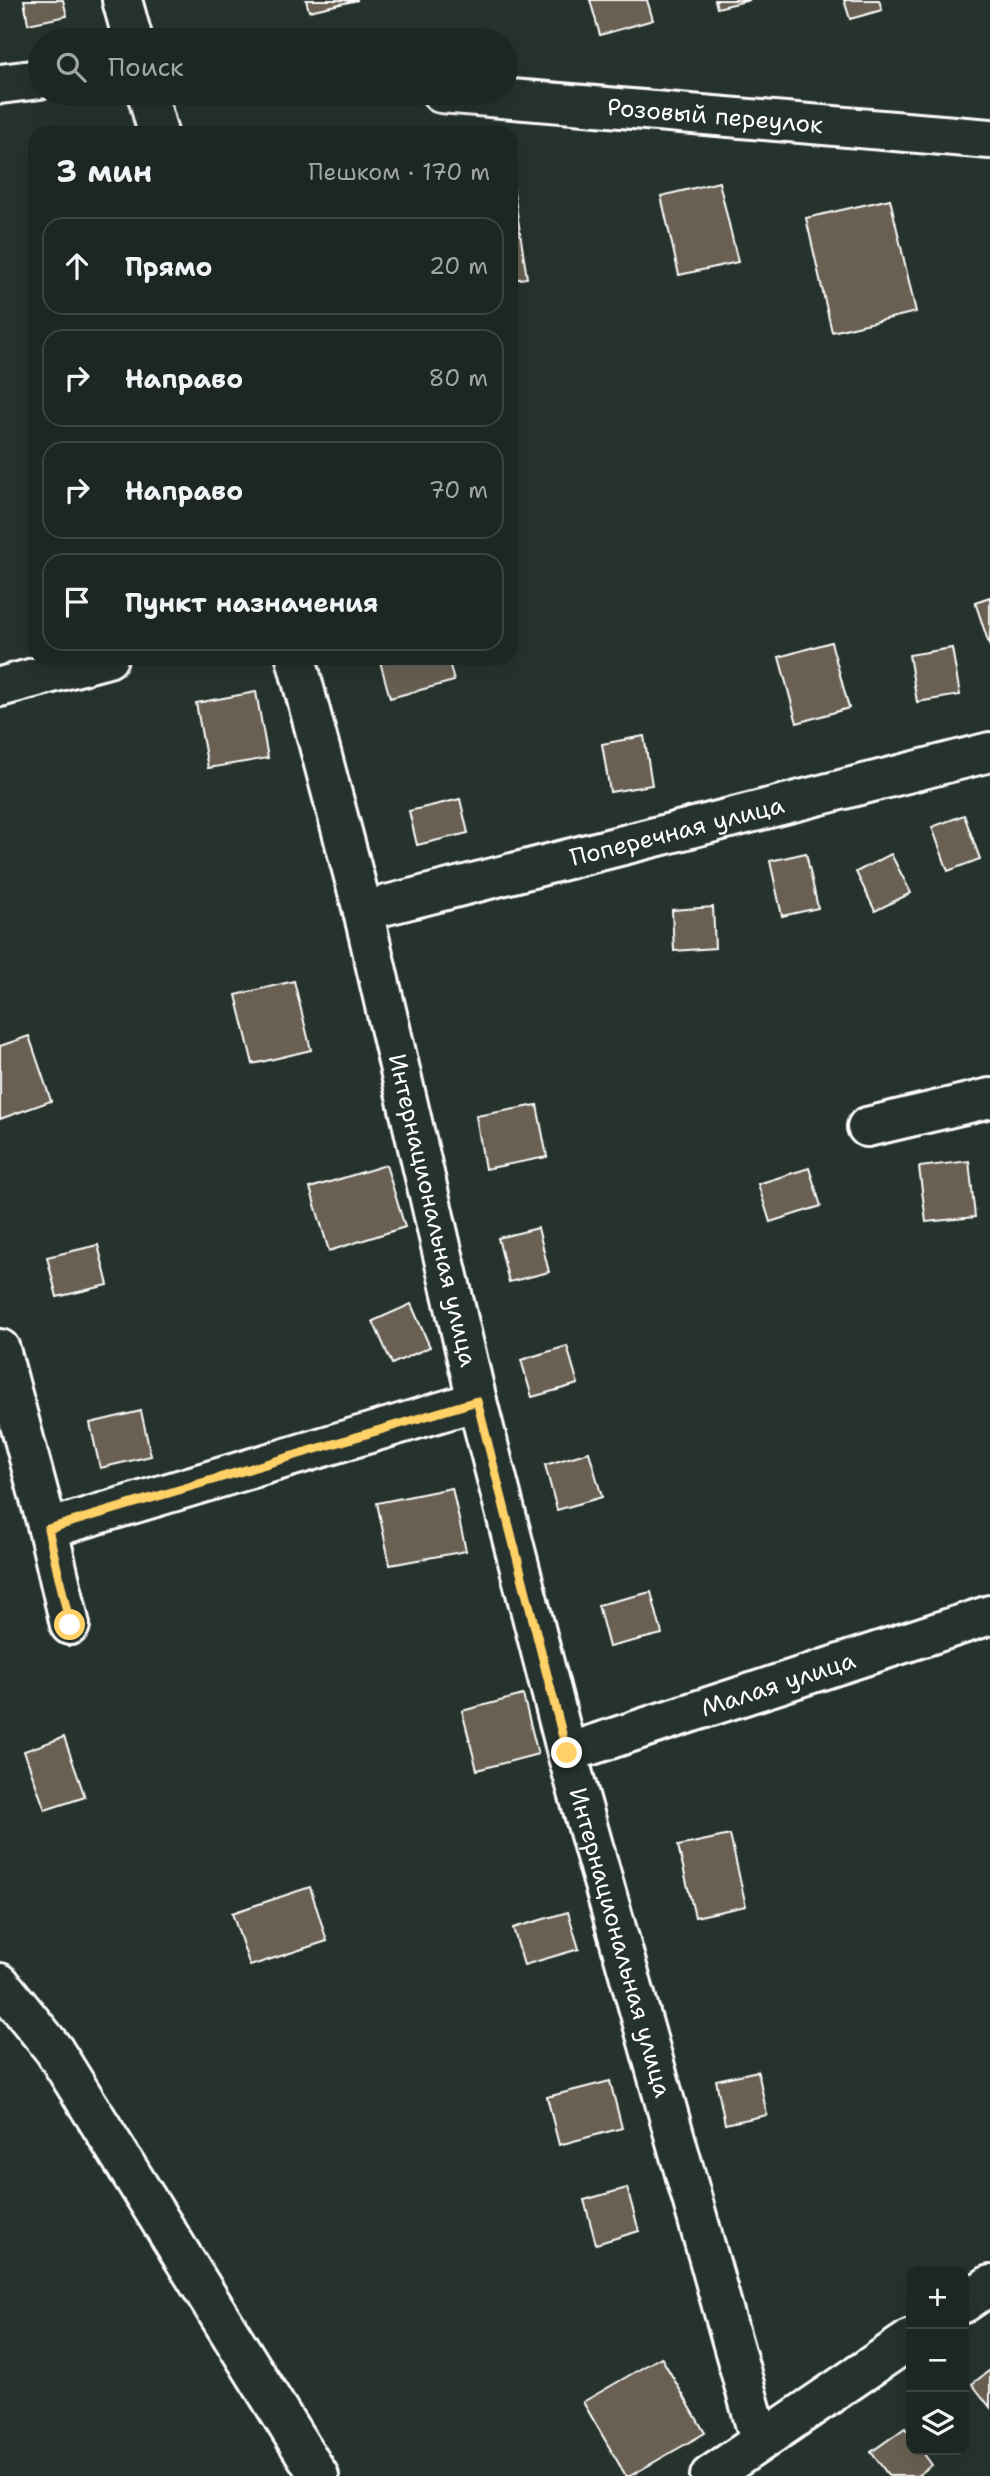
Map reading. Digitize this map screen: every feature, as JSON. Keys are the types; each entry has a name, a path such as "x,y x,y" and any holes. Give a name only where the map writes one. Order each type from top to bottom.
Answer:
{"street":[{"path":"122,0 130,28"},
{"path":"0,84 28,80"},
{"name":"Розовый переулок","path":"518,99 990,139"},
{"path":"150,105 156,126"},
{"path":"0,687 82,665"},
{"name":"Интернациональная улица","path":"298,665 362,911 477,1401 567,1753 760,2441"},
{"name":"Поперечная улица","path":"362,911 990,752"},
{"path":"867,1127 990,1098"},
{"path":"0,1349 48,1529 70,1625"},
{"path":"48,1529 477,1401"},
{"name":"Малая улица","path":"567,1753 990,1615"},
{"path":"0,1983 54,2050 319,2476"},
{"path":"969,2300 990,2285"},
{"path":"710,2476 906,2342"}],"building":[{"path":"24,0 63,0 67,16 28,24"},
{"path":"306,0 358,0 309,11"},
{"path":"590,0 647,0 653,20 600,35"},
{"path":"715,0 750,0 717,8"},
{"path":"844,0 879,0 882,10 850,19"},
{"path":"719,182 738,262 679,275 661,196"},
{"path":"890,199 916,312 832,332 806,218"},
{"path":"518,219 527,278 518,279"},
{"path":"990,597 990,647 975,602"},
{"path":"831,642 849,708 797,723 779,657"},
{"path":"952,648 960,695 917,702 909,655"},
{"path":"381,665 450,665 454,681 390,698"},
{"path":"256,692 268,758 208,768 196,703"},
{"path":"644,736 652,785 610,792 602,744"},
{"path":"460,799 468,833 417,845 409,811"},
{"path":"964,815 980,859 948,871 932,827"},
{"path":"806,853 818,908 782,916 770,861"},
{"path":"891,854 911,893 875,911 856,872"},
{"path":"713,907 715,948 674,951 672,910"},
{"path":"294,981 311,1050 253,1064 236,995"},
{"path":"29,1036 51,1101 0,1119 0,1046"},
{"path":"537,1105 547,1157 485,1169 476,1116"},
{"path":"969,1161 975,1217 926,1222 919,1167"},
{"path":"386,1165 405,1227 329,1251 310,1188"},
{"path":"809,1168 821,1206 770,1222 758,1184"},
{"path":"538,1228 549,1272 509,1282 498,1238"},
{"path":"98,1245 108,1285 57,1297 47,1257"},
{"path":"411,1304 430,1347 392,1364 373,1321"},
{"path":"567,1346 578,1384 532,1397 521,1360"},
{"path":"141,1411 151,1456 100,1468 90,1423"},
{"path":"589,1452 602,1497 557,1510 545,1465"},
{"path":"452,1488 466,1551 390,1565 377,1503"},
{"path":"651,1592 662,1634 609,1647 598,1605"},
{"path":"523,1695 538,1754 477,1770 462,1711"},
{"path":"64,1737 85,1797 45,1810 24,1751"},
{"path":"730,1835 746,1906 695,1917 678,1846"},
{"path":"310,1887 327,1941 250,1966 232,1913"},
{"path":"568,1912 579,1949 524,1965 513,1928"},
{"path":"758,2071 767,2115 725,2124 716,2080"},
{"path":"610,2081 622,2128 559,2145 547,2097"},
{"path":"627,2188 639,2231 596,2244 584,2200"},
{"path":"661,2357 705,2433 626,2476 583,2402"},
{"path":"990,2370 990,2407 972,2384"},
{"path":"905,2428 906,2455 925,2455 932,2465 917,2476 889,2476 871,2452"}],"route":[{"path":"70,1625 48,1529 477,1401 567,1753"}]}
